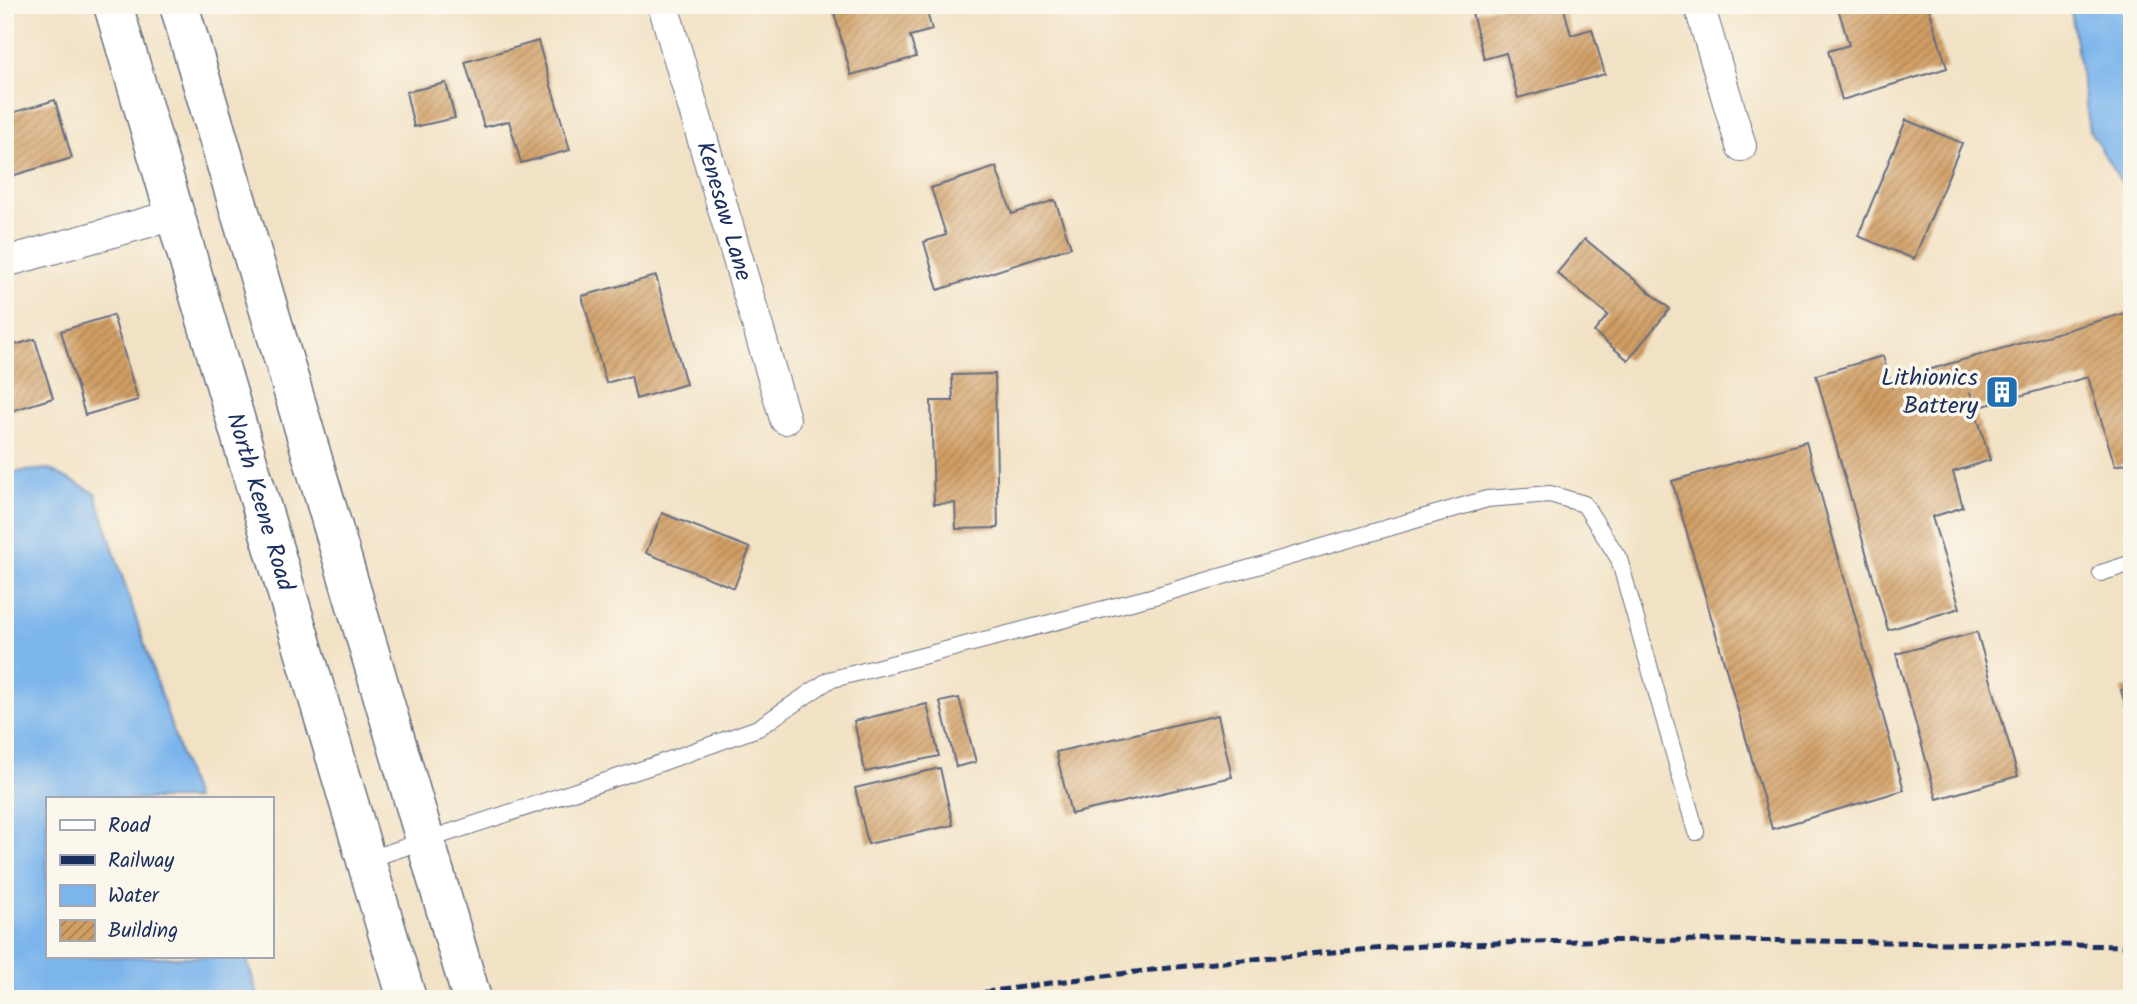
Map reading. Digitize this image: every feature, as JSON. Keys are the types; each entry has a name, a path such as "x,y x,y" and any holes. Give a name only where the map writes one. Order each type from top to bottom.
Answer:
{"main road":[{"name":"North Keene Road","path":"113,5 407,999"},
{"path":"179,5 472,999"}],"street":[{"name":"Kenesaw Lane","path":"663,5 785,419"},
{"path":"1699,5 1741,146"},
{"path":"5,262 174,215"}],"lane":[{"path":"366,860 655,765 758,728 829,680 1151,597 1487,499 1550,494 1584,504 1619,559 1696,832"},
{"path":"2101,573 2132,563"}],"water":[{"path":"2070,5 2132,5 2132,200 2090,131"},
{"path":"49,469 95,493 194,797 46,797 46,958 246,958 259,999 5,999 5,473"}],"building":[{"path":"832,5 925,5 932,30 910,36 916,57 851,75"},
{"path":"1502,5 1563,5 1571,35 1592,29 1605,74 1518,98 1506,53 1484,59 1472,13"},
{"path":"1837,5 1882,5 1883,8 1892,5 1928,5 1947,68 1842,100 1828,51 1849,45"},
{"path":"538,41 570,150 521,163 509,121 484,127 465,62"},
{"path":"446,83 455,118 414,127 406,92"},
{"path":"55,100 72,158 5,178 5,115"},
{"path":"1906,120 1962,143 1914,259 1858,236"},
{"path":"996,167 1012,214 1055,200 1071,247 938,290 924,242 946,235 931,188"},
{"path":"1585,239 1670,309 1628,360 1594,332 1608,315 1557,273"},
{"path":"656,276 686,384 636,399 631,376 606,383 582,296"},
{"path":"2132,311 2132,462 2115,466 2088,377 1976,408 1970,392 1990,460 1953,472 1963,507 1932,517 1960,608 1888,630 1816,375 1883,356 1890,381"},
{"path":"113,315 138,400 85,415 61,331"},
{"path":"35,339 53,398 5,413 5,348"},
{"path":"995,374 998,528 956,529 955,503 934,504 931,401 953,401 952,375"},
{"path":"1806,442 1904,790 1772,829 1672,481"},
{"path":"662,513 750,548 734,588 646,553"},
{"path":"1977,632 2018,776 1937,799 1896,654"},
{"path":"2132,686 2132,727 2131,727 2121,690"},
{"path":"959,698 976,762 956,767 940,702"},
{"path":"927,704 939,756 865,772 854,721"},
{"path":"1218,715 1232,777 1071,814 1056,752"},
{"path":"940,768 953,825 868,844 855,788"}],"railway":[{"path":"939,999 1171,968 1405,947 1678,940 2132,946"}],"place":[{"name":"Lithionics Battery","path":"2002,392"}]}
